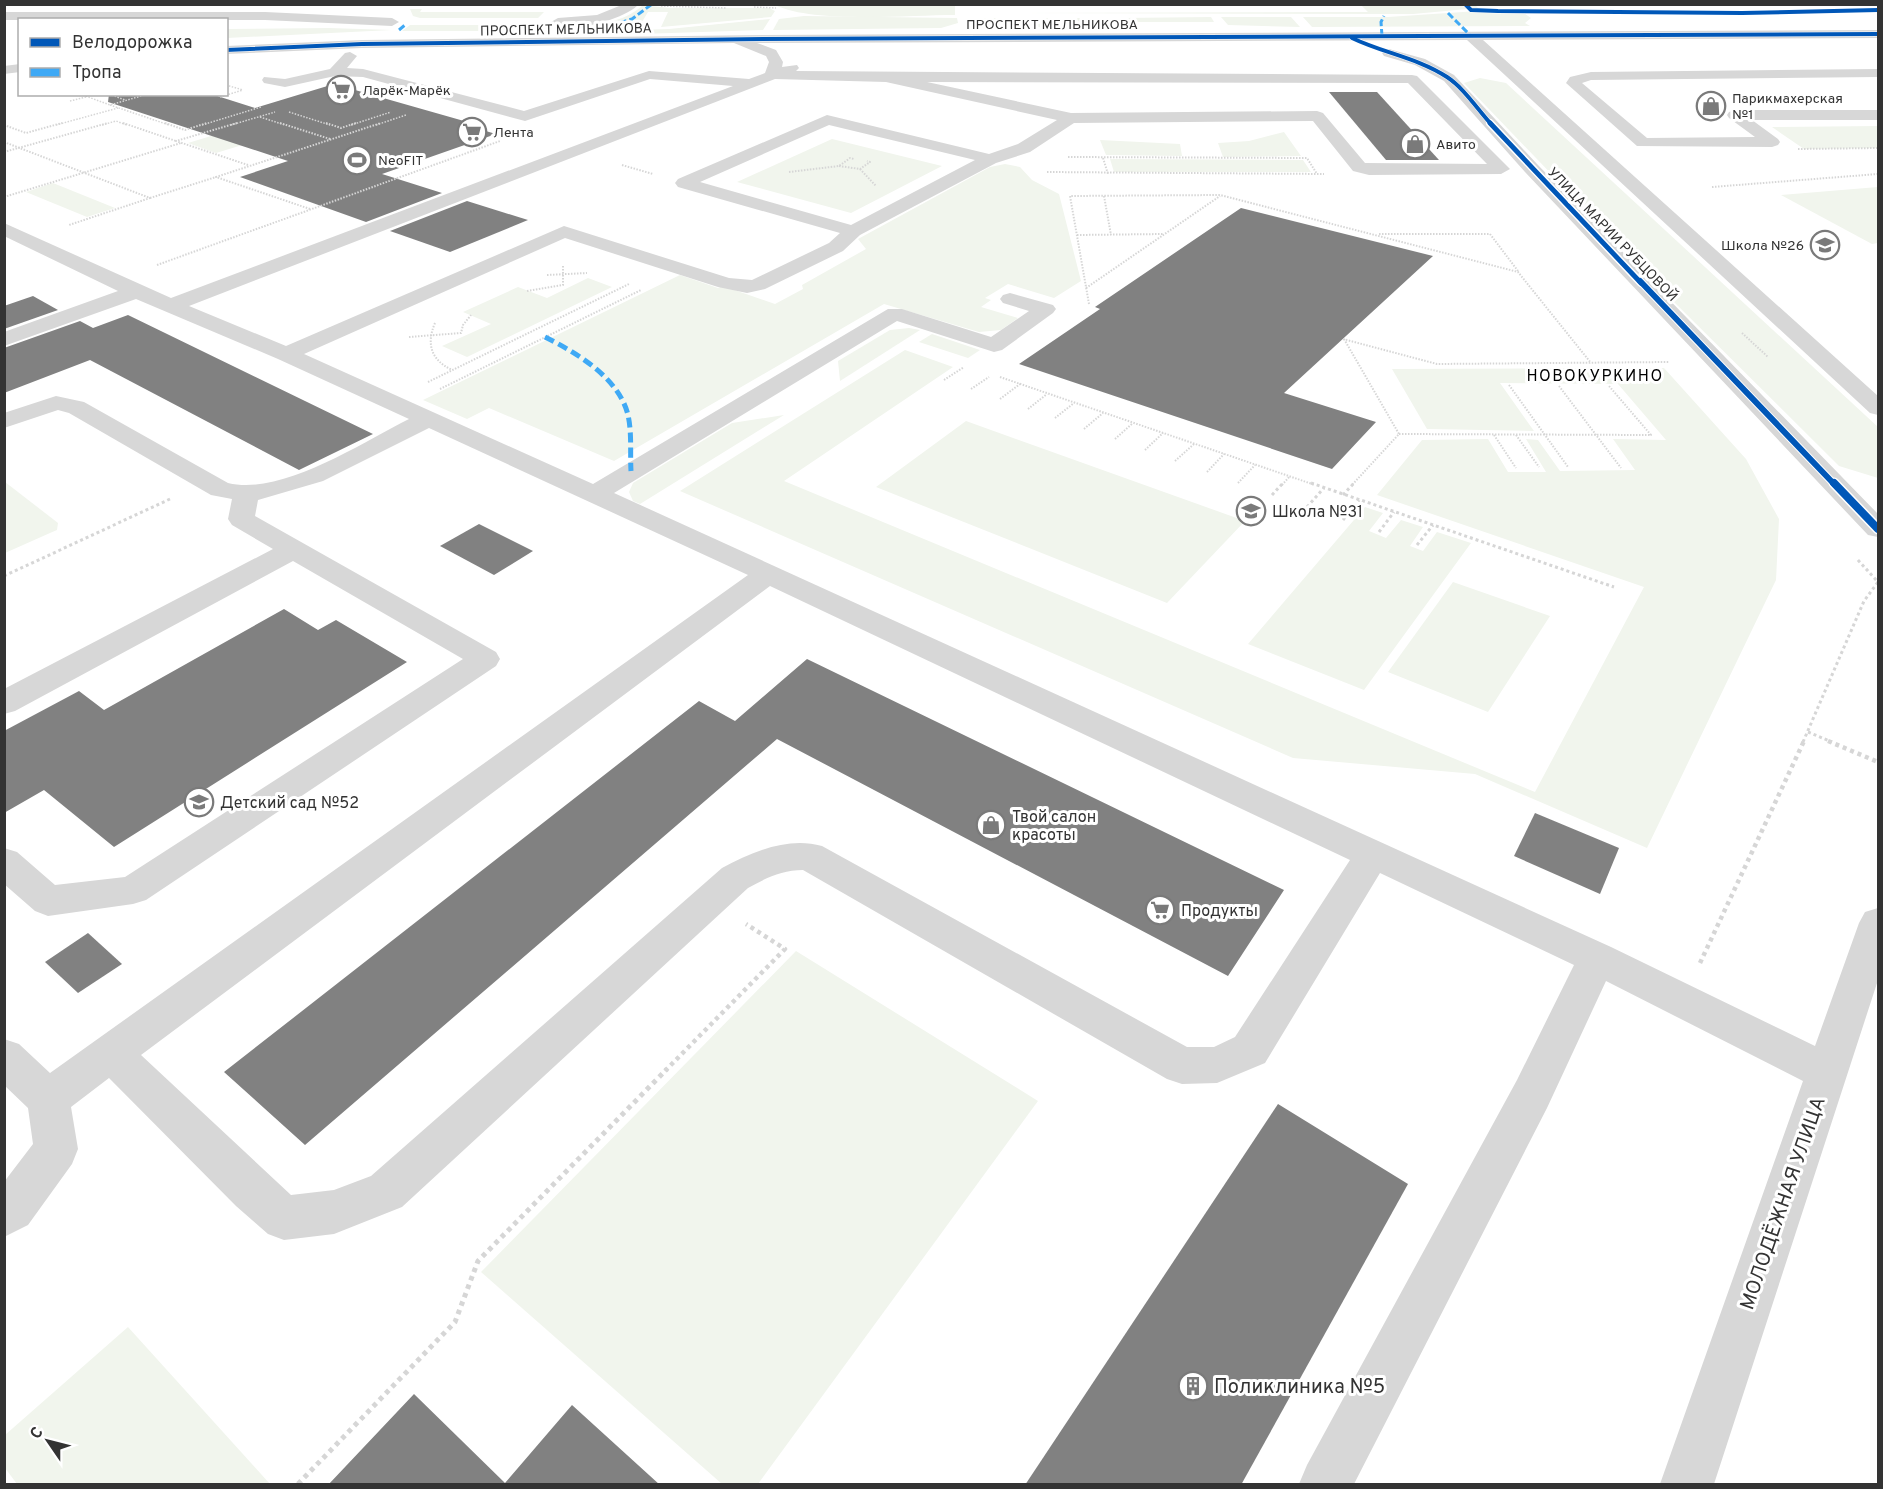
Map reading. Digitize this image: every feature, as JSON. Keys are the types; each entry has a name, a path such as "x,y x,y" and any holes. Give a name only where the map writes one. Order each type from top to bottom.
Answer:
{"street":[{"path":"549,22 602,19 618,14 633,4"},
{"path":"4,16 276,16 357,22 420,22"},
{"path":"1843,34 1878,39"},
{"name":"ПРОСПЕКТ МЕЛЬНИКОВА","path":"228,50 362,44 735,39 1878,34"},
{"name":"УЛИЦА МАРИИ РУБЦОВОЙ","path":"1349,36 1372,48 1458,76 1530,168 1878,529"},
{"path":"1471,36 1513,77 1878,408"},
{"path":"170,306 753,83 863,38"},
{"path":"735,39 771,53 776,62 772,75"},
{"path":"335,72 362,44"},
{"path":"268,80 285,83 335,72 363,73 525,116 650,75 753,83"},
{"path":"1485,73 1513,77"},
{"path":"1878,73 1591,76 1575,80 1573,83 1643,143 1772,142 1735,116 1878,115"},
{"path":"772,75 886,78 1412,79 1501,169"},
{"path":"886,78 1071,118 1317,116 1359,167 1369,170 1530,168"},
{"path":"286,354 564,232 736,286 758,285 836,247 853,231 990,159 1024,148 1071,118"},
{"path":"853,231 684,183 827,120 990,159"},
{"path":"4,228 111,281 286,354 429,418 1373,854 1683,999 1826,1072"},
{"path":"4,340 136,292"},
{"path":"594,494 894,313 994,345 1046,309 1010,298"},
{"path":"4,421 56,403 76,407 220,489 246,494 276,489 300,480 429,418"},
{"path":"1836,485 1878,500"},
{"path":"4,862 48,901 133,890 486,658 241,519 246,494"},
{"path":"4,704 294,549"},
{"path":"48,1099 768,574"},
{"path":"111,1053 284,1218 334,1212 386,1192 735,878 786,855 809,856 1182,1066 1217,1065 1250,1050 1373,854"},
{"name":"МОЛОДЁЖНАЯ УЛИЦА","path":"1687,1485 1878,923"},
{"path":"1326,1485 1532,1094 1597,958"},
{"path":"4,1058 48,1099 56,1149 12,1209 4,1215"}],"path":[{"path":"228,86 244,90 228,95"},
{"path":"115,96 127,100"},
{"path":"110,105 141,96"},
{"path":"70,101 86,97 185,130 267,105"},
{"path":"4,125 26,133 119,108"},
{"path":"274,108 340,128 397,110"},
{"path":"176,141 281,110"},
{"path":"26,239 410,114"},
{"path":"231,116 245,121"},
{"path":"259,117 331,140"},
{"path":"4,152 116,121 250,166"},
{"path":"111,281 502,141"},
{"path":"4,142 150,198"},
{"path":"4,197 182,143"},
{"path":"1070,150 1061,157 1307,158 1317,174"},
{"path":"1186,150 1189,158"},
{"path":"1200,150 1204,158"},
{"path":"784,173 839,166 860,169 870,162 850,158 839,166"},
{"path":"1103,158 1108,174"},
{"path":"1052,164 1043,171 1058,174 1329,174"},
{"path":"1712,187 1878,174"},
{"path":"216,177 311,209"},
{"path":"1086,288 1220,195"},
{"path":"1089,304 1070,196 1220,195 1518,272"},
{"path":"1104,196 1111,235"},
{"path":"1077,235 1164,234"},
{"path":"1372,234 1490,234 1591,363"},
{"path":"397,404 452,370 602,297 675,268"},
{"path":"397,404 548,336 675,268"},
{"path":"539,276 593,273"},
{"path":"602,297 615,302"},
{"path":"566,315 580,320"},
{"path":"440,317 430,336 429,349 438,362 452,370"},
{"path":"535,330 548,336"},
{"path":"1399,434 1344,339 1437,364 1676,362"},
{"path":"495,350 508,355"},
{"path":"1760,357 1777,357"},
{"path":"955,362 966,366"},
{"path":"983,372 1614,587"},
{"path":"971,389 992,374"},
{"path":"1000,399 1020,384"},
{"path":"1509,385 1568,467"},
{"path":"1559,386 1621,468"},
{"path":"1343,495 1399,434 1651,435 1609,386"},
{"path":"1028,408 1047,393"},
{"path":"1055,418 1074,402"},
{"path":"1084,429 1104,412"},
{"path":"1114,439 1134,423"},
{"path":"1144,450 1163,433"},
{"path":"1493,434 1516,468"},
{"path":"1516,435 1539,467"},
{"path":"1175,461 1194,443"},
{"path":"1207,472 1224,454"},
{"path":"1238,483 1255,465"},
{"path":"1272,495 1290,476"},
{"path":"4,576 207,482"},
{"path":"1307,507 1324,488"},
{"path":"1343,520 1359,500"},
{"path":"1378,532 1394,512"},
{"path":"1417,545 1432,525"},
{"path":"1683,999 1808,732 1864,601 1878,582"},
{"path":"1808,732 1878,762"},
{"path":"298,1485 455,1322 478,1261 785,949 710,902"}],"shaded area":[{"path":"1474,4 1478,8 1413,14 968,13 1368,12 1361,5"},
{"path":"643,5 669,8 769,8 775,11 771,17 661,27 668,12 648,12 642,22 625,22 621,27 536,28 539,25 580,25 607,22 620,19"},
{"path":"775,5 955,6 955,15 837,17 792,11"},
{"path":"410,9 422,9 420,12 544,12 538,18 420,18 413,16"},
{"path":"1478,11 1522,12 1531,18 1525,23 1530,26 1312,27 1303,17 1388,17"},
{"path":"804,16 957,18 958,23 941,28 773,30 779,19"},
{"path":"1211,17 1214,22 1122,22 1121,18"},
{"path":"1221,17 1291,17 1300,27 1228,25"},
{"path":"968,18 1114,18 1117,26 985,28 970,24"},
{"path":"770,19 763,30 609,35 600,31 669,29"},
{"path":"410,25 529,25 523,31 402,31"},
{"path":"329,28 392,30 228,38 228,29"},
{"path":"1480,78 1506,83 1878,427 1878,478 1839,466 1673,301 1464,83"},
{"path":"254,123 249,143 216,153 188,143"},
{"path":"1878,126 1878,148 1804,149 1772,127"},
{"path":"1284,132 1301,156 1223,157 1218,143 1249,141"},
{"path":"832,139 942,166 851,213 737,182"},
{"path":"1100,140 1180,144 1182,156 1106,155"},
{"path":"1110,159 1303,160 1311,172 1114,172"},
{"path":"1005,164 1020,167 1032,180 1059,194 1081,281 1054,298 1008,284 985,298 991,300 981,307 1018,318 1001,330 979,332 884,304 614,461 489,408 467,419 423,400 680,275 718,288 723,286 775,304 803,289 802,285 866,249 858,239 990,167"},
{"path":"53,183 115,208 87,217 26,192"},
{"path":"1878,187 1878,243 1872,244 1781,195"},
{"path":"588,278 612,287 467,357 442,346 491,324 463,312 518,287 547,298"},
{"path":"909,328 920,330 840,381 838,361 890,330"},
{"path":"932,334 980,350 968,358 919,342"},
{"path":"905,350 953,367 784,481 1535,792 1644,587 1377,495 1422,440 1488,439 1508,472 1546,472 1526,439 1538,440 1560,471 1635,470 1613,439 1666,440 1618,384 1500,383 1534,431 1427,429 1392,369 1664,368 1746,459 1779,519 1776,580 1647,848 1475,774 1293,758 680,491"},
{"path":"784,415 640,504 633,501 629,492 633,483 732,423"},
{"path":"966,421 1245,521 1167,603 876,487"},
{"path":"5,482 58,523 57,530 5,553"},
{"path":"1365,507 1383,513 1369,531 1386,538 1401,520 1423,527 1410,546 1423,551 1437,532 1471,543 1364,690 1248,644"},
{"path":"1453,582 1550,616 1488,712 1388,672"},
{"path":"796,951 1038,1101 758,1484 722,1484 481,1272"},
{"path":"128,1327 270,1484 17,1484 5,1468 5,1435"}],"building":[{"path":"334,84 471,123 465,125 496,134 382,174 442,193 366,222 240,177 288,161 108,102 109,96 217,96 255,108"},
{"path":"1329,92 1377,92 1439,160 1386,160"},
{"path":"467,201 528,220 450,252 390,231"},
{"path":"1241,208 1433,256 1284,393 1376,422 1332,469 1019,364 1100,309 1095,307"},
{"path":"33,296 58,310 4,329 4,306"},
{"path":"128,315 373,434 299,470 90,360 4,393 4,348 80,321 93,328"},
{"path":"479,524 533,551 494,575 440,546"},
{"path":"284,609 318,630 336,620 407,662 114,847 44,790 4,813 4,731 79,691 104,710"},
{"path":"807,659 1284,890 1228,976 777,739 305,1145 224,1072 699,701 735,721"},
{"path":"1535,813 1619,848 1600,894 1514,856"},
{"path":"88,933 122,964 78,993 45,962"},
{"name":"Поликлиника №5","path":"1278,1104 1408,1184 1241,1485 1025,1485"},
{"path":"414,1394 505,1483 572,1405 660,1485 328,1485"}],"marked path":[{"path":"591,31 632,19 652,4"},
{"path":"1448,13 1471,36"},
{"path":"1382,36 1381,22 1384,16"},
{"path":"399,30 405,25"},
{"path":"545,337 569,350 594,368 606,379 624,403 628,415 631,471"}],"cycle path":[{"path":"1465,4 1471,10 1498,11 1742,13 1878,10"},
{"path":"228,50 362,44 763,39 1878,34"},
{"path":"1352,38 1372,48 1420,62 1449,78 1531,168 1878,529"}],"place":[{"name":"Ларёк-Марёк","path":"341,90"},
{"name":"Парикмахерская №1","path":"1711,106"},
{"name":"Лента","path":"472,132"},
{"name":"Авито","path":"1415,144"},
{"name":"NeoFIT","path":"357,160"},
{"name":"Школа №26","path":"1825,245"},
{"name":"Школа №31","path":"1251,511"},
{"name":"Детский сад №52","path":"199,802"},
{"name":"Твой салон красоты","path":"991,825"},
{"name":"Продукты","path":"1160,910"},
{"name":"Поликлиника №5","path":"1193,1386"}],"district":[{"name":"НОВОКУРКИНО","path":"1595,375"}]}
